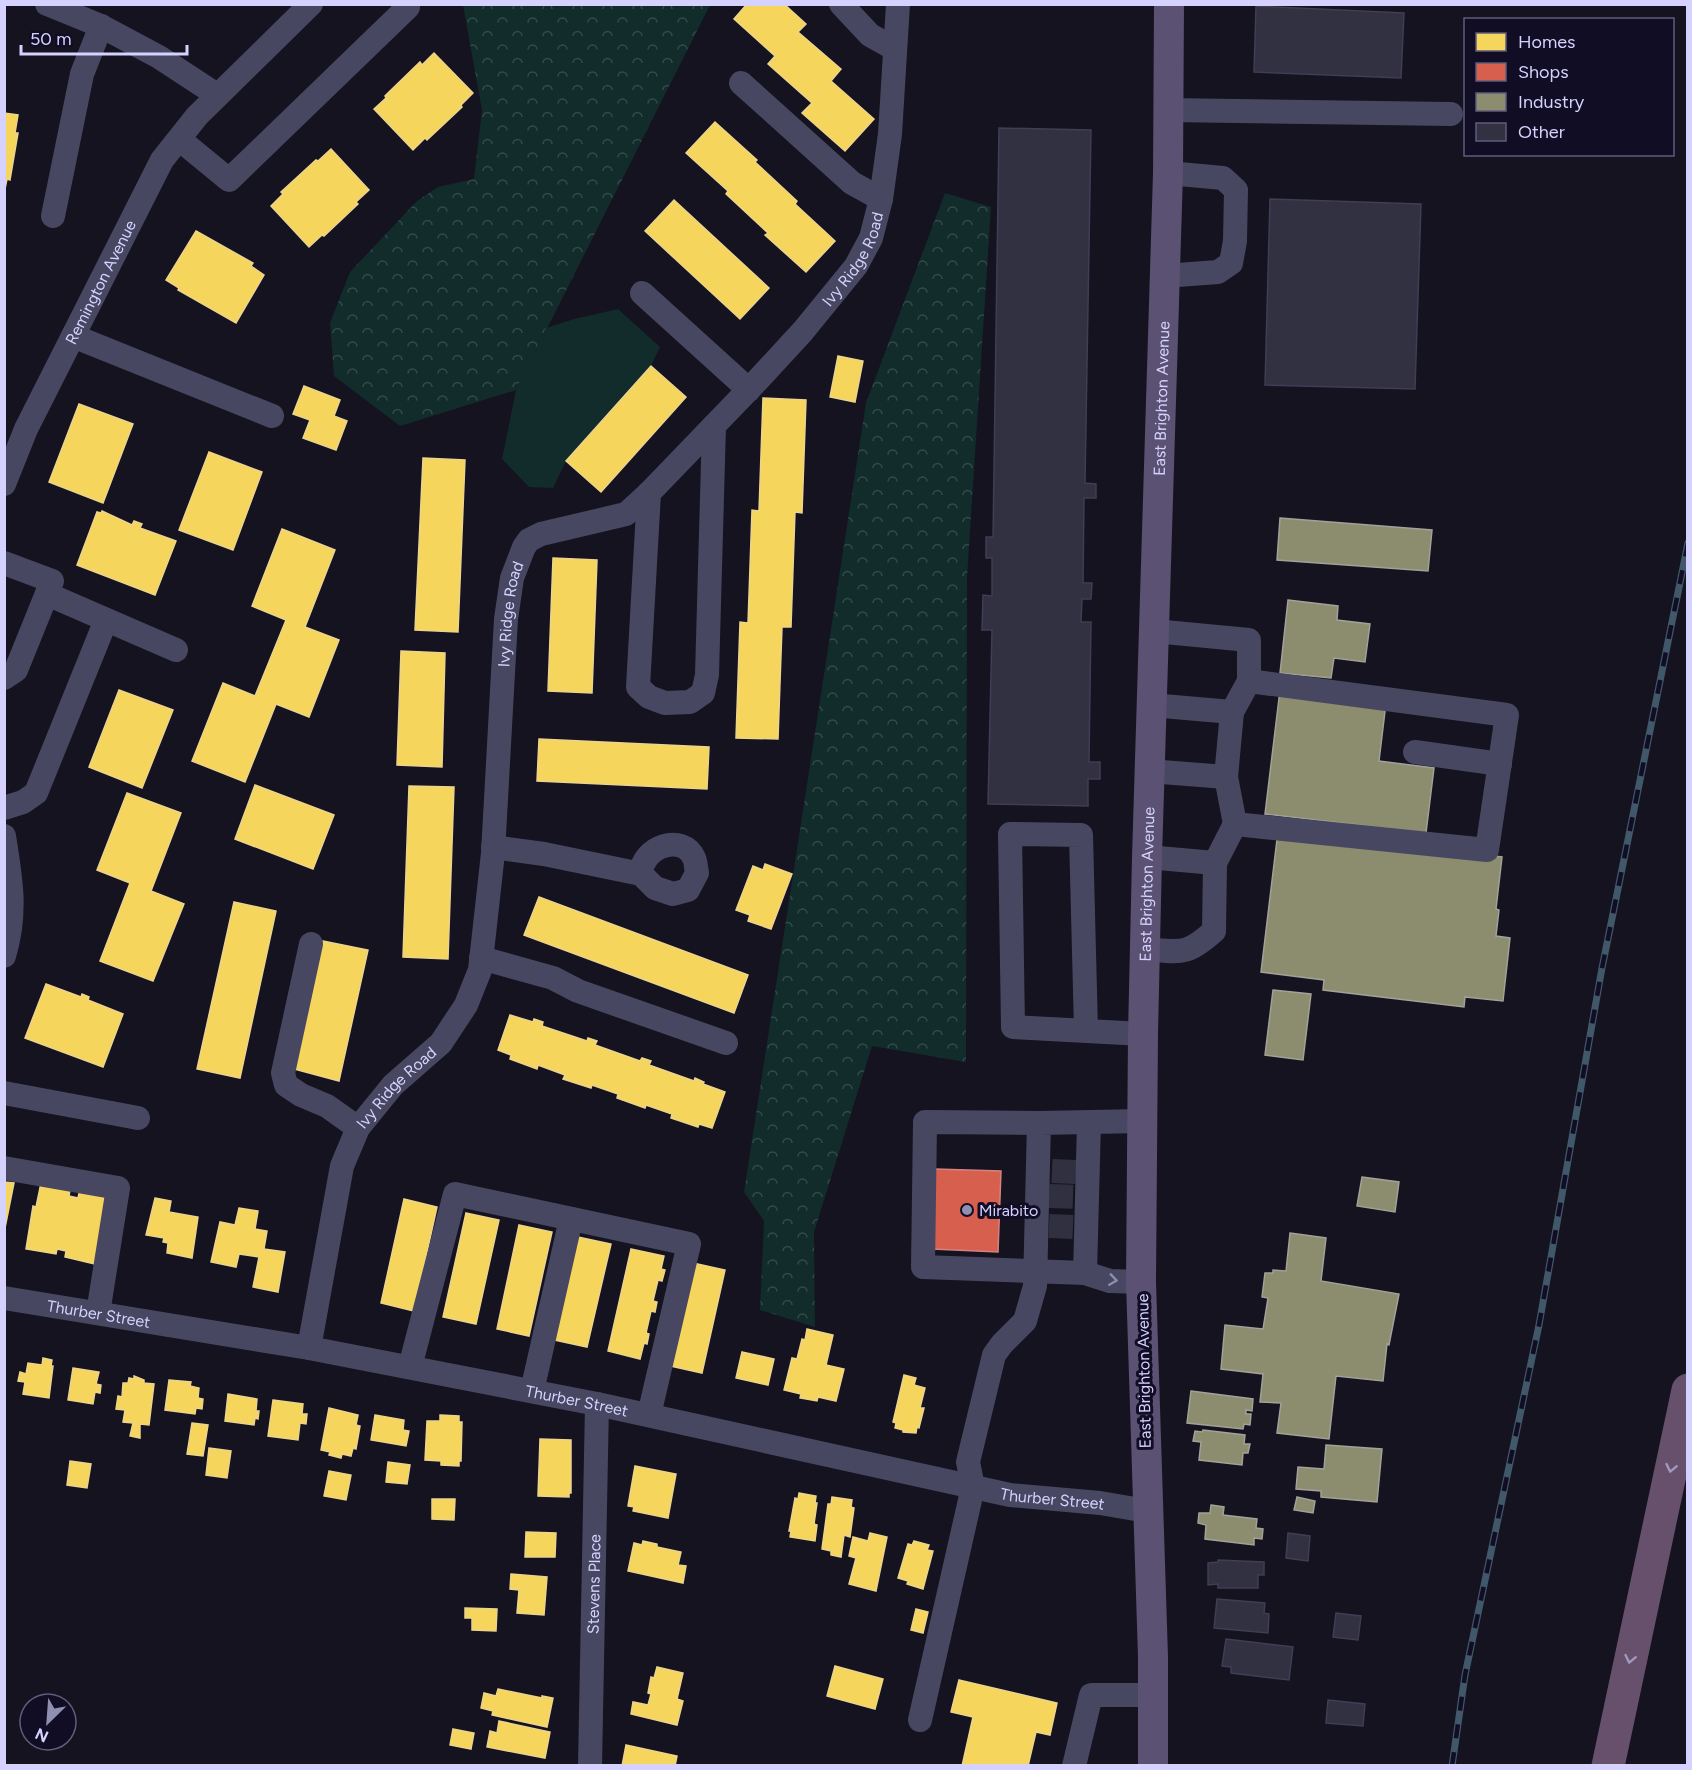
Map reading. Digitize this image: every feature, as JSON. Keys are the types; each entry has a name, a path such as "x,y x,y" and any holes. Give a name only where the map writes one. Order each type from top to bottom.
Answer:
{"highway":[{"path":"1608,1766 1688,1390"}],"main road":[{"name":"East Brighton Avenue","path":"1153,1766 1141,1282 1143,1034 1168,173 1169,4"}],"street":[{"path":"48,4 101,27 159,57 217,95"},
{"name":"Remington Avenue","path":"4,484 26,429 162,160 217,95 312,4"},
{"path":"841,4 870,35 895,49"},
{"name":"Ivy Ridge Road","path":"309,1348 342,1166 358,1128 393,1085 441,1043 466,1005 480,970 493,847 506,619 512,578 524,547 529,540 541,534 626,514 749,390 803,331 856,267 871,238 881,199 890,134 898,4"},
{"path":"179,139 229,180 408,7"},
{"path":"52,216 82,74 101,27"},
{"path":"741,83 852,183 881,199"},
{"path":"1168,110 1451,114"},
{"path":"1164,276 1218,272 1231,263 1235,241 1236,190 1223,178 1168,173"},
{"path":"642,292 749,390"},
{"path":"73,336 272,416"},
{"path":"649,493 638,687 649,697 665,703 690,702 703,693 707,675 714,426"},
{"path":"4,562 52,581 16,670 4,678"},
{"path":"47,594 176,650"},
{"path":"4,808 23,802 36,793 106,620"},
{"path":"1145,949 1179,952 1197,946 1214,931 1215,863 1235,824 1226,777 1232,712 1249,681 1249,640 1154,631"},
{"path":"1235,824 1487,850 1507,715 1249,681"},
{"path":"1151,705 1232,712"},
{"path":"1415,752 1500,764"},
{"path":"1149,771 1226,777"},
{"path":"1086,1030 1082,835 1010,834 1013,1027 1143,1034"},
{"path":"4,836 13,893 10,938 4,957"},
{"path":"493,847 544,854 642,874"},
{"path":"1147,857 1215,863"},
{"path":"311,944 283,1073 286,1085 327,1106 358,1128"},
{"path":"481,958 553,978 578,991 726,1043"},
{"path":"4,1093 138,1118"},
{"path":"1141,1282 1110,1281 1085,1273 923,1267 925,1122 1143,1122"},
{"path":"920,1720 973,1487 968,1462 994,1355 1025,1321 1035,1286 1035,1271 1043,1226 1045,1171 1039,1123"},
{"path":"1085,1273 1081,1228 1083,1172 1089,1123"},
{"path":"4,1168 118,1188 98,1313"},
{"path":"410,1367 455,1194 689,1244 650,1415"},
{"path":"532,1391 571,1219"},
{"name":"Thurber Street","path":"4,1298 309,1348 410,1367 650,1415 1010,1495 1100,1503 1147,1511"},
{"name":"Stevens Place","path":"590,1766 597,1404"},
{"path":"1074,1766 1091,1695 1152,1695"}],"green space":[{"path":"463,5 710,5 516,390 400,426 334,376 330,323 350,272 417,201 438,187 474,179 482,110"},
{"path":"945,193 991,207 967,577 966,1062 872,1046 814,1232 815,1327 760,1310 764,1221 744,1192 866,403"},
{"path":"618,309 660,347 651,366 566,461 553,488 529,487 502,459 516,390 546,328"}],"building: Homes":[{"path":"747,4 784,4 806,24 798,32 841,69 831,81 874,119 845,151 802,113 812,103 768,64 775,56 734,19"},
{"path":"434,53 473,93 461,105 462,107 413,150 374,109 420,62 422,65"},
{"path":"4,113 18,115 15,133 18,133 10,180 7,179 4,194"},
{"path":"715,122 757,160 755,162 797,201 795,204 835,241 806,272 765,235 768,233 726,194 728,191 686,153"},
{"path":"331,149 369,190 356,202 358,204 309,247 271,206 283,194 281,192"},
{"path":"674,200 769,288 740,319 645,231"},
{"path":"196,231 253,263 251,266 264,275 236,323 178,290 179,288 166,280"},
{"path":"838,356 863,361 855,402 830,397"},
{"path":"651,366 686,397 601,492 566,461"},
{"path":"304,386 340,400 334,416 347,421 336,450 303,438 310,420 293,414"},
{"path":"763,398 806,400 802,513 795,512 791,627 782,627 778,739 736,738 740,622 748,623 752,510 759,511"},
{"path":"79,404 133,424 103,503 49,482"},
{"path":"209,452 262,472 233,550 179,530"},
{"path":"423,458 465,460 458,632 415,630"},
{"path":"102,511 132,525 134,521 142,524 140,528 176,541 155,595 77,565 97,512"},
{"path":"282,529 335,550 305,627 339,640 309,717 276,704 245,782 192,761 223,683 255,696 286,620 252,606"},
{"path":"553,558 597,560 592,693 548,691"},
{"path":"401,651 445,653 442,767 397,765"},
{"path":"119,690 173,710 142,788 89,767"},
{"path":"539,739 709,747 707,789 537,781"},
{"path":"255,785 334,815 313,869 235,839"},
{"path":"409,786 454,787 448,959 403,957"},
{"path":"127,793 181,813 151,891 184,904 153,981 100,961 130,883 97,870"},
{"path":"765,864 792,874 771,929 748,921 750,915 736,910 753,866 763,870"},
{"path":"539,897 748,975 734,1013 524,935"},
{"path":"234,902 276,911 240,1078 197,1069"},
{"path":"323,941 368,950 339,1081 294,1069"},
{"path":"46,984 81,997 82,994 89,997 88,1000 123,1014 103,1067 25,1038"},
{"path":"510,1015 533,1022 534,1019 543,1022 542,1026 587,1041 588,1038 597,1041 595,1045 640,1061 642,1058 651,1061 649,1065 694,1081 695,1078 704,1082 703,1084 725,1092 712,1128 699,1124 698,1127 671,1118 672,1114 617,1098 618,1094 592,1085 591,1088 563,1079 565,1075 538,1065 537,1069 510,1059 511,1055 498,1050"},
{"path":"4,1182 14,1183 4,1233"},
{"path":"41,1183 70,1190 69,1196 78,1198 79,1193 109,1197 95,1264 65,1257 66,1251 57,1249 56,1254 26,1249 33,1206 36,1207"},
{"path":"155,1198 171,1201 169,1212 198,1217 192,1258 167,1253 168,1243 163,1242 164,1238 146,1235"},
{"path":"404,1199 437,1207 414,1311 381,1303"},
{"path":"239,1208 258,1211 255,1229 267,1231 264,1249 285,1252 278,1292 253,1287 259,1257 239,1254 236,1267 211,1262 220,1222 235,1225"},
{"path":"466,1213 499,1220 476,1324 443,1317"},
{"path":"519,1225 552,1232 529,1336 497,1329"},
{"path":"578,1237 611,1244 587,1347 554,1340"},
{"path":"631,1249 664,1256 661,1269 665,1270 662,1281 658,1280 653,1301 657,1302 655,1312 651,1311 646,1333 649,1334 647,1344 644,1343 640,1359 608,1351"},
{"path":"693,1263 725,1270 702,1373 670,1366"},
{"path":"807,1329 833,1335 826,1365 844,1369 836,1401 818,1397 817,1401 800,1398 801,1394 784,1390 792,1358 797,1359"},
{"path":"742,1352 774,1359 768,1385 736,1378"},
{"path":"43,1358 52,1360 51,1366 53,1366 49,1398 23,1394 25,1382 18,1381 20,1372 26,1374 28,1363 42,1365"},
{"path":"73,1368 99,1372 96,1384 101,1385 100,1393 95,1392 93,1404 68,1400"},
{"path":"904,1375 916,1378 914,1385 925,1388 920,1408 924,1408 916,1433 903,1432 895,1428 896,1423 893,1422"},
{"path":"134,1376 144,1380 144,1383 154,1384 149,1425 140,1424 140,1438 130,1436 133,1423 123,1422 125,1410 116,1409 118,1396 122,1397 123,1383 128,1383 129,1378 134,1379"},
{"path":"169,1380 191,1382 190,1386 199,1388 198,1398 203,1399 202,1409 196,1408 195,1414 165,1410"},
{"path":"228,1394 257,1399 256,1411 259,1411 254,1425 225,1421"},
{"path":"273,1400 303,1404 302,1414 307,1414 306,1424 300,1423 298,1440 268,1436"},
{"path":"329,1408 358,1415 356,1425 360,1426 356,1449 353,1448 351,1456 342,1454 341,1458 321,1450"},
{"path":"375,1415 404,1420 403,1430 409,1431 406,1446 371,1440"},
{"path":"440,1415 459,1416 459,1422 462,1422 459,1466 441,1465 441,1461 425,1460 427,1421 440,1421"},
{"path":"192,1423 208,1425 203,1456 187,1454"},
{"path":"540,1439 571,1440 571,1493 569,1497 538,1496"},
{"path":"209,1448 231,1451 227,1478 206,1475"},
{"path":"70,1461 91,1464 87,1488 67,1485"},
{"path":"388,1462 410,1465 407,1484 386,1482"},
{"path":"635,1466 676,1474 668,1518 633,1511 634,1507 628,1506"},
{"path":"329,1471 351,1475 346,1500 324,1496"},
{"path":"799,1493 816,1496 815,1541 790,1537 795,1498 798,1499"},
{"path":"832,1497 852,1500 851,1507 854,1508 850,1537 844,1535 841,1557 831,1555 831,1551 822,1549 828,1504 831,1504"},
{"path":"432,1499 455,1499 454,1520 432,1519"},
{"path":"526,1532 556,1533 555,1557 525,1557"},
{"path":"870,1533 887,1537 876,1591 849,1584 856,1558 849,1556 853,1537 868,1541"},
{"path":"643,1541 657,1544 657,1547 681,1552 678,1565 686,1566 683,1583 628,1571 634,1543 642,1545"},
{"path":"914,1541 929,1545 927,1550 933,1551 923,1589 907,1584 908,1581 898,1578 908,1544 912,1545"},
{"path":"511,1574 547,1577 544,1615 517,1613 519,1590 510,1589"},
{"path":"465,1608 497,1609 496,1631 472,1630 472,1618 465,1618"},
{"path":"916,1609 928,1612 923,1633 911,1630"},
{"path":"835,1666 883,1679 875,1709 827,1696"},
{"path":"657,1667 683,1673 677,1699 683,1701 677,1725 631,1714 633,1702 648,1705 651,1694 648,1693 651,1677 654,1678"},
{"path":"959,1680 1057,1703 1050,1735 1036,1732 1028,1766 962,1766 973,1717 951,1712"},
{"path":"498,1689 553,1698 547,1727 492,1715 493,1711 481,1708 484,1693 496,1696"},
{"path":"499,1721 550,1732 545,1758 487,1747 490,1731 497,1733"},
{"path":"453,1729 474,1733 471,1749 450,1745"},
{"path":"626,1745 677,1756 675,1766 622,1766"}],"building: Shops":[{"name":"Mirabito","path":"935,1169 1001,1171 998,1252 932,1249"}],"building: Industry":[{"path":"1280,518 1432,530 1428,571 1277,560"},
{"path":"1288,600 1338,606 1337,620 1370,624 1365,662 1334,658 1331,678 1280,673"},
{"path":"1280,690 1386,703 1379,761 1434,768 1426,833 1265,814"},
{"path":"1278,831 1502,857 1496,909 1499,910 1496,936 1510,938 1503,1001 1465,997 1464,1007 1323,990 1324,980 1261,972"},
{"path":"1273,990 1311,994 1303,1060 1265,1055"},
{"path":"1362,1177 1399,1182 1395,1212 1357,1206"},
{"path":"1290,1233 1326,1238 1321,1281 1399,1294 1389,1345 1387,1344 1383,1381 1336,1376 1329,1439 1277,1433 1281,1403 1260,1402 1263,1374 1221,1369 1225,1325 1263,1329 1268,1298 1262,1297 1265,1273 1273,1273 1273,1270 1286,1271"},
{"path":"1191,1391 1253,1399 1252,1411 1246,1410 1246,1414 1251,1414 1250,1425 1244,1424 1243,1429 1187,1423"},
{"path":"1203,1430 1245,1435 1244,1444 1250,1444 1248,1453 1243,1453 1242,1465 1199,1460 1201,1442 1193,1441 1195,1431 1202,1432"},
{"path":"1326,1445 1382,1449 1377,1502 1321,1497 1321,1491 1296,1489 1298,1467 1324,1469"},
{"path":"1297,1497 1315,1501 1313,1513 1294,1510"},
{"path":"1211,1505 1224,1507 1223,1515 1257,1519 1256,1528 1263,1529 1262,1539 1254,1538 1254,1545 1205,1539 1206,1525 1198,1523 1199,1513 1210,1513"}],"building: Other":[{"path":"1256,6 1404,13 1401,78 1254,72"},
{"path":"999,128 1091,130 1085,483 1096,484 1096,498 1084,498 1083,583 1092,583 1091,599 1082,599 1081,622 1091,622 1089,762 1100,762 1100,779 1088,779 1088,806 988,804 992,630 982,630 983,595 992,596 992,558 986,558 986,537 993,537"},
{"path":"1270,199 1421,204 1415,389 1265,385"},
{"path":"1288,1533 1310,1536 1308,1561 1286,1558"},
{"path":"1218,1560 1264,1562 1264,1575 1258,1575 1258,1588 1218,1588 1218,1584 1208,1585 1208,1563 1218,1562"},
{"path":"1217,1599 1265,1603 1264,1613 1269,1614 1268,1633 1214,1628"},
{"path":"1336,1613 1361,1616 1358,1640 1333,1637"},
{"path":"1226,1639 1293,1647 1289,1680 1231,1673 1231,1667 1222,1666"},
{"path":"1328,1700 1365,1704 1363,1726 1326,1723"}],"tunnel":[{"path":"1052,1171 1077,1172"},
{"path":"1049,1196 1077,1197"},
{"path":"1049,1226 1075,1227"}],"railway":[{"path":"1452,1766 1465,1675 1539,1325 1602,968 1688,543"}],"place":[{"name":"Mirabito","path":"967,1210"}]}
